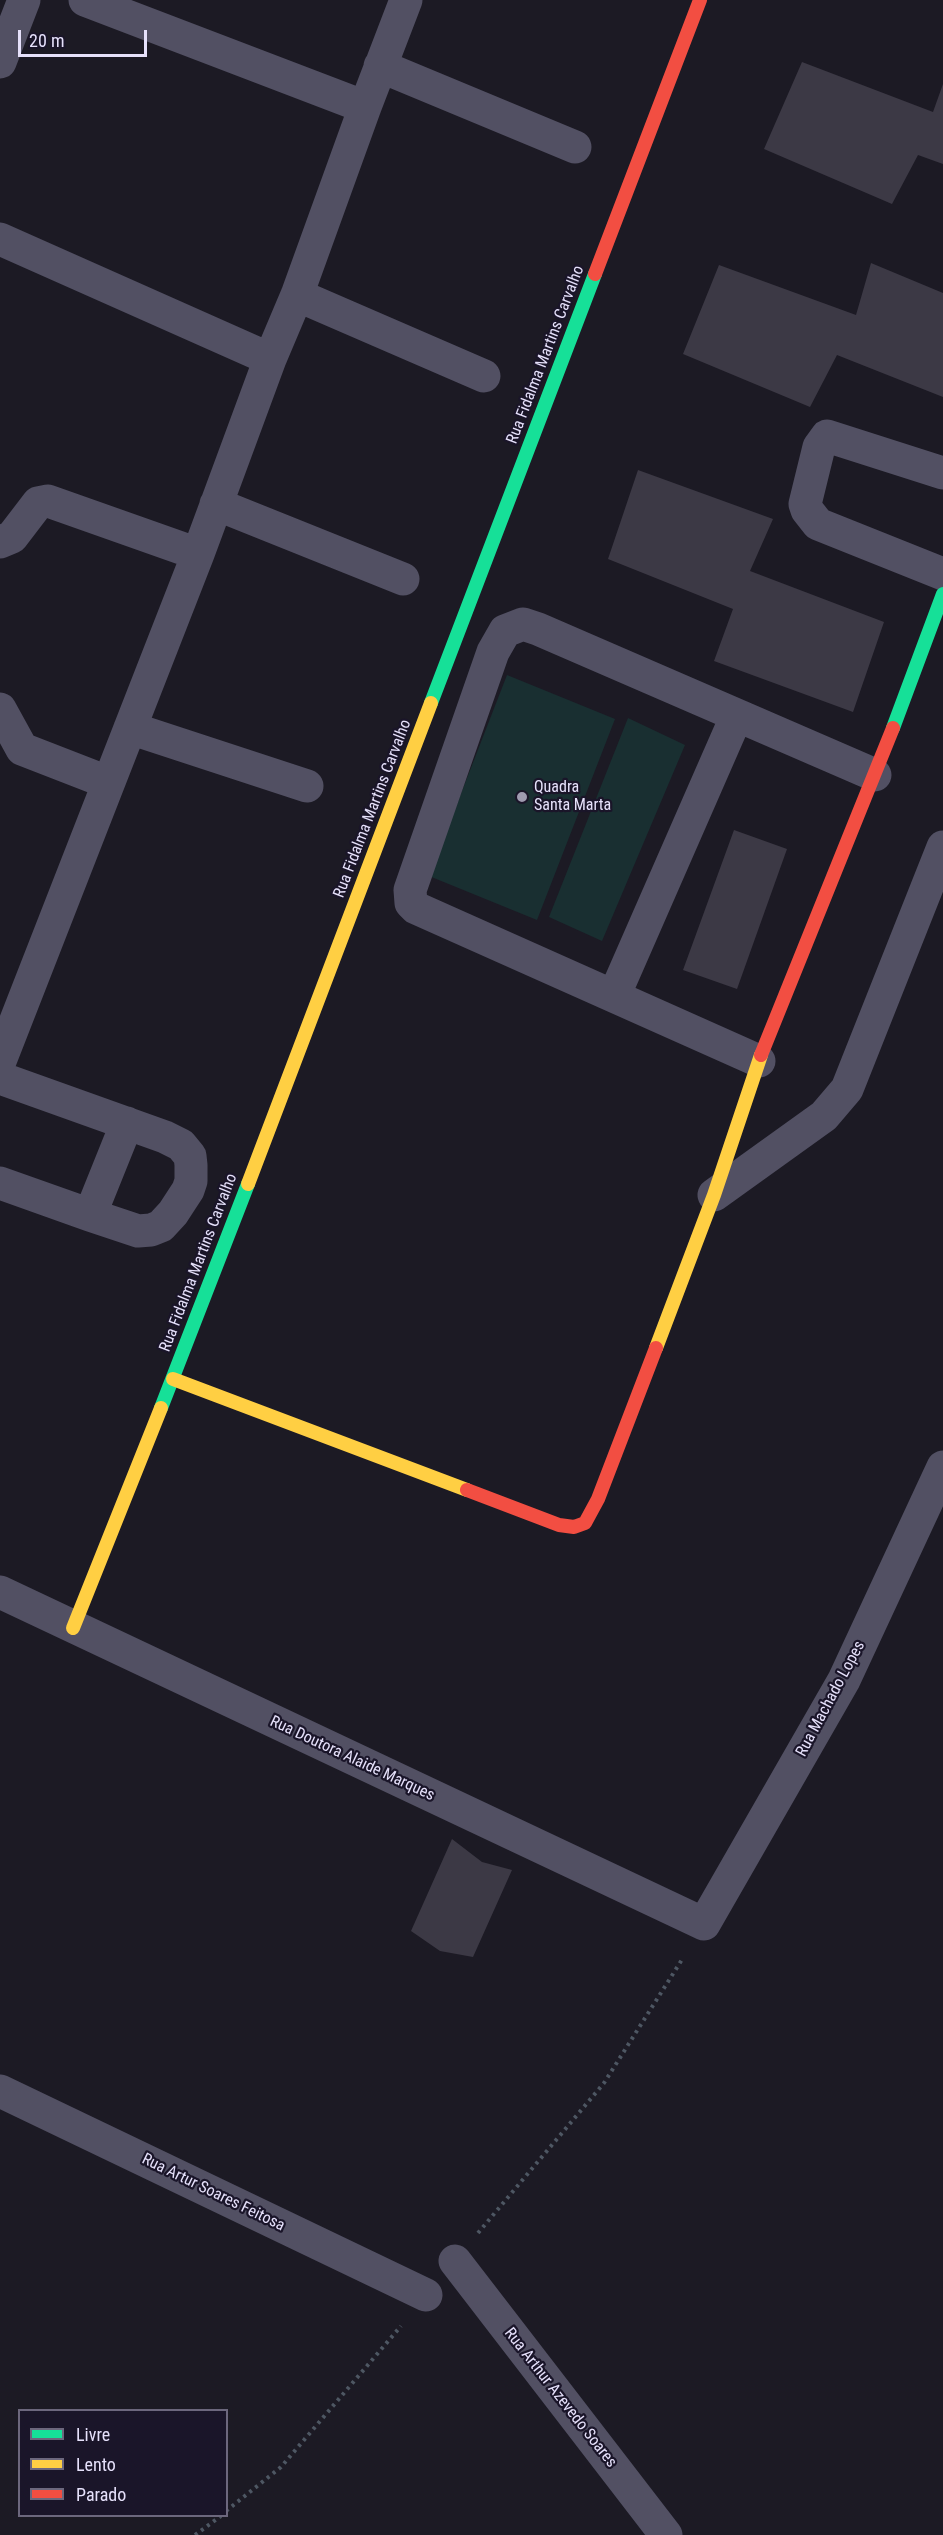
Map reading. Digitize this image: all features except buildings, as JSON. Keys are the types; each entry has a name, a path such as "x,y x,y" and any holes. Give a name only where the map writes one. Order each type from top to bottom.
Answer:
{"street":[{"path":"0,62 24,0"},
{"path":"85,0 364,107"},
{"path":"0,1061 12,994 130,728 198,554 270,359 297,295 364,107 406,0"},
{"name":"Rua Fidalma Martins Carvalho","path":"73,1628 172,1379 700,0"},
{"path":"380,66 575,147"},
{"path":"0,239 270,359"},
{"path":"297,295 484,376"},
{"path":"943,473 827,436 819,447 805,504 818,524 943,574"},
{"path":"0,542 12,537 38,503 48,501 198,554"},
{"path":"216,504 403,579"},
{"path":"172,1379 559,1525 574,1527 585,1524 590,1518 714,1194 759,1061 875,775 943,594"},
{"path":"759,1061 416,908 411,903 410,890 493,652 505,631 523,624 875,775"},
{"path":"0,709 22,749 107,782"},
{"path":"614,996 737,715"},
{"path":"130,728 307,786"},
{"path":"714,1194 824,1116 847,1089 943,847"},
{"path":"0,1078 127,1123 181,1145 190,1156 191,1165 188,1190 162,1226 151,1230 138,1231 0,1183"},
{"path":"90,1215 127,1123"},
{"name":"Rua Machado Lopes","path":"704,1924 844,1680 943,1467"},
{"name":"Rua Doutora Alaide Marques","path":"0,1592 704,1924"},
{"name":"Rua Artur Soares Feitosa","path":"0,2091 426,2295"},
{"name":"Rua Arthur Azevedo Soares","path":"455,2260 666,2535"}],"path":[{"path":"195,2535 220,2517"}],"green space":[{"name":"Quadra Santa Marta","path":"507,675 615,719 537,920 429,876"},
{"path":"628,718 685,745 602,941 549,917"}],"traffic: fast":[{"path":"431,703 595,274"},
{"path":"893,728 943,594"},
{"path":"161,1408 248,1184"}],"traffic: slow":[{"path":"248,1184 431,703"},
{"path":"656,1348 714,1195 761,1055"},
{"path":"173,1379 467,1490"},
{"path":"73,1628 161,1408"}],"traffic: jam":[{"path":"595,274 700,0"},
{"path":"761,1055 893,728"},
{"path":"467,1490 559,1525 574,1527 585,1523 598,1499 656,1348"}],"place":[{"name":"Quadra Santa Marta","path":"522,797"}]}
